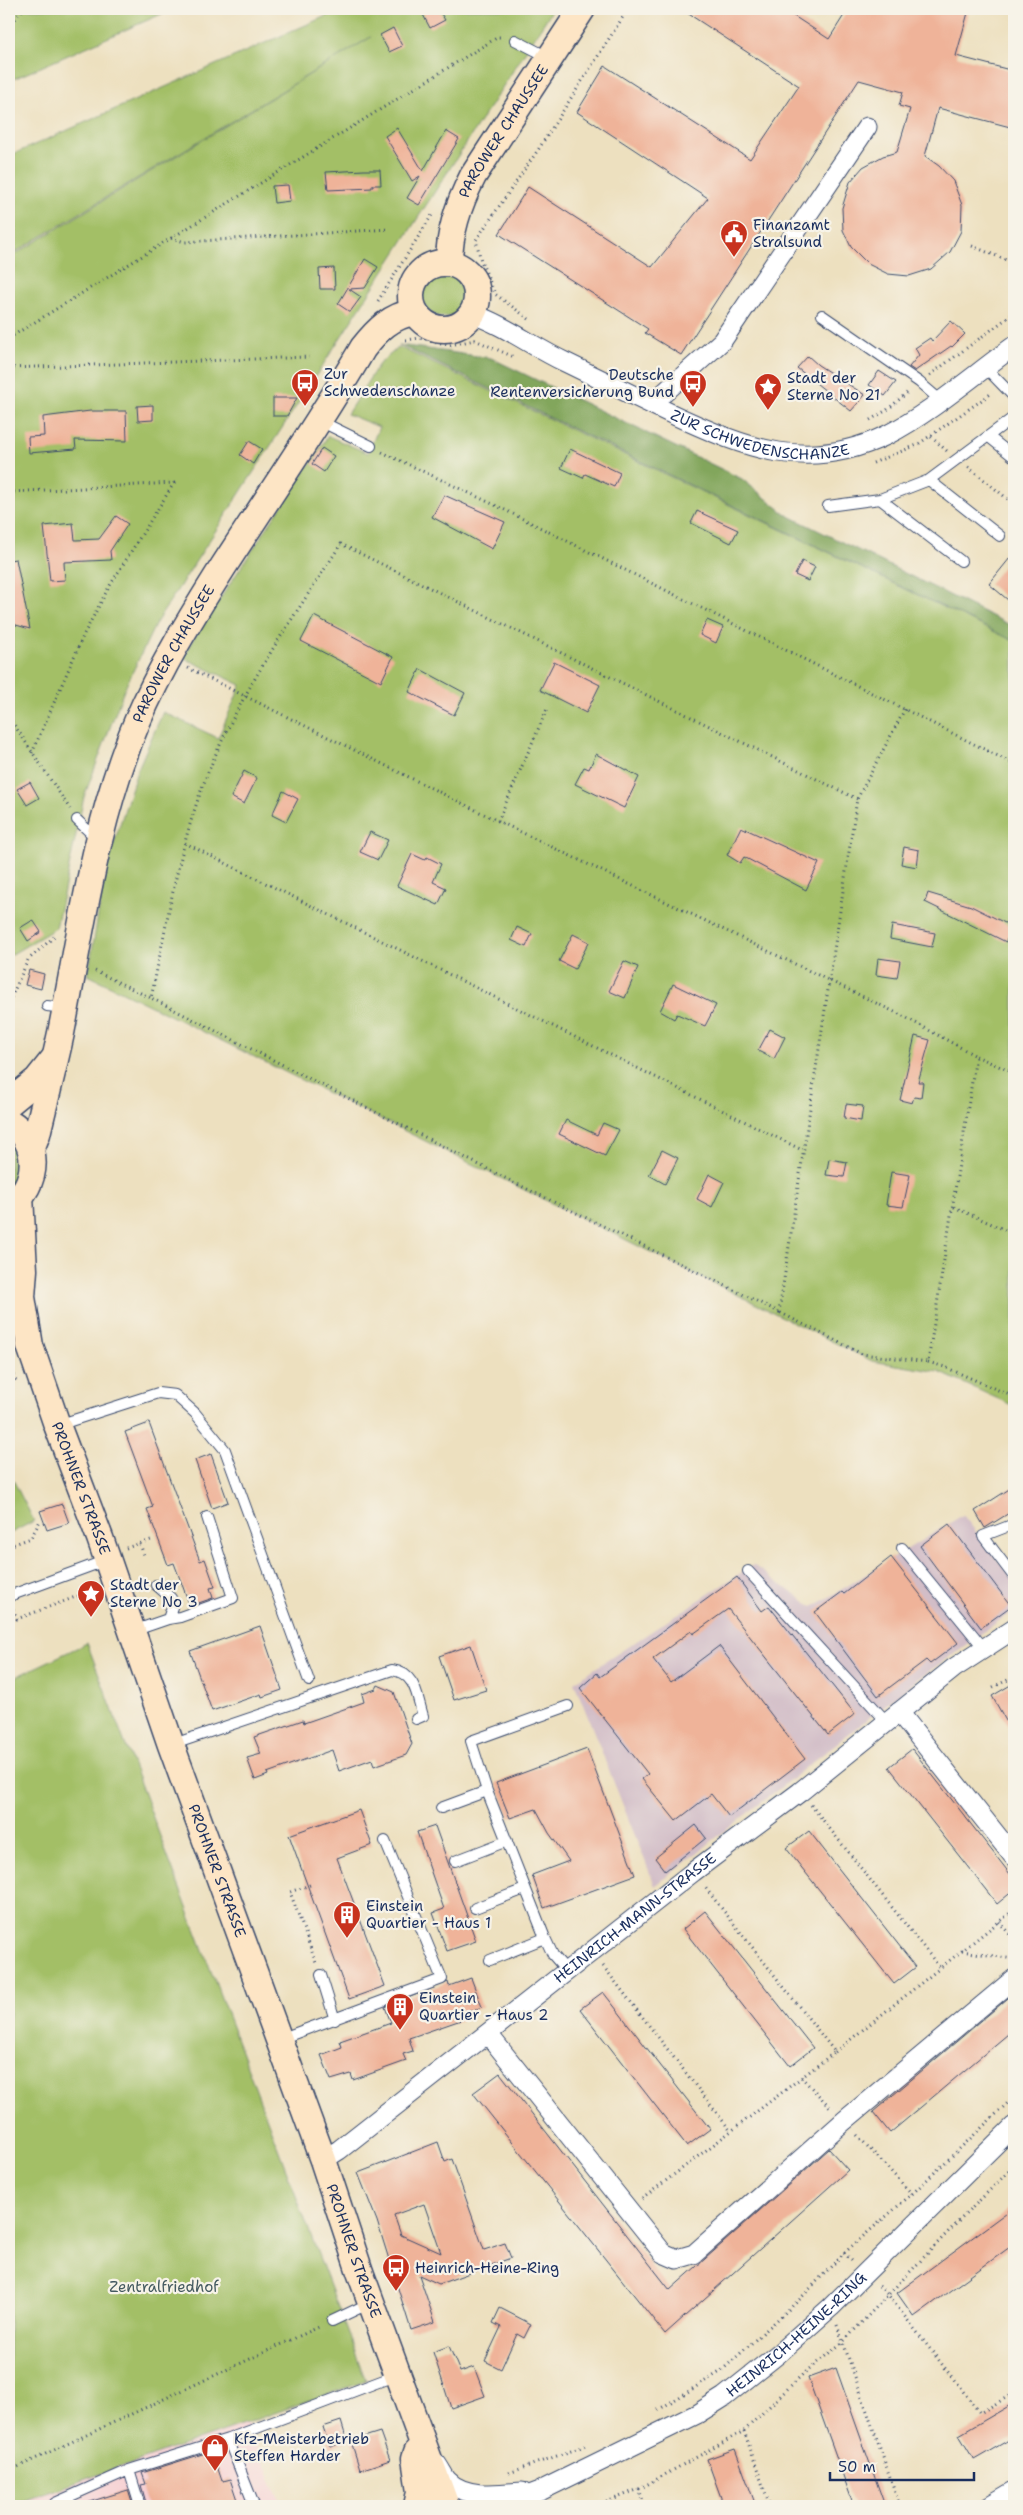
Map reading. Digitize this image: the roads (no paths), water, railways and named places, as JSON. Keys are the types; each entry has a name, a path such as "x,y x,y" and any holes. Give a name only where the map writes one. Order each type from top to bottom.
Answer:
{"main road":[{"name":"PAROWER CHAUSSEE","path":"449,262 449,250 459,204 473,176 582,9"},
{"path":"439,262 449,262 464,270 474,282 477,293 476,304 472,314 454,328 442,329 431,327 421,321 414,312 410,302 413,281 428,266 439,262"},
{"name":"PAROWER CHAUSSEE","path":"14,1201 32,1174 31,1149 37,1134 54,1059 56,1007 73,964 98,841 122,760 142,712 169,658 199,605 375,333 389,321 414,312"},
{"name":"PAROWER CHAUSSEE","path":"9,1103 37,1080 54,1059"},
{"path":"9,1122 20,1130 31,1149"},
{"name":"PROHNER STRASSE","path":"14,1201 24,1270 22,1298"},
{"name":"PROHNER STRASSE","path":"9,1264 22,1298 30,1346 57,1426 119,1552 131,1631 171,1745 280,2039 323,2160 370,2302 446,2506"},
{"path":"417,2506 420,2492 415,2458 421,2440"}],"street":[{"path":"664,393 722,341 867,127"},
{"name":"ZUR SCHWEDENSCHANZE","path":"472,314 496,322 534,347 704,429 742,445 766,451 798,455 832,452 861,446 888,434 940,400 1014,346"},
{"name":"HEINRICH-MANN-STRASSE","path":"323,2160 339,2150 693,1872 800,1792 893,1716 983,1647 1014,1629"},
{"path":"893,1716 1014,1857"},
{"path":"488,2034 663,2254 676,2259 694,2254 844,2121 1014,1979"},
{"name":"HEINRICH-HEINE-RING","path":"501,2506 540,2491 697,2414 724,2397 831,2308 1014,2126"},
{"name":"HEINRICH-HEINE-RING","path":"421,2440 448,2480 460,2488 482,2494 540,2491"},
{"path":"989,2506 1014,2491"}],"lane":[{"path":"515,40 550,58"},
{"path":"822,315 919,382 940,400"},
{"path":"985,367 1014,397"},
{"path":"828,506 880,499 928,480 958,460 1014,417"},
{"path":"318,419 371,446"},
{"path":"989,437 1014,457"},
{"path":"928,480 1000,536"},
{"path":"880,499 961,561"},
{"path":"77,820 98,841"},
{"path":"57,1426 158,1393 175,1394 195,1413 225,1450 309,1681"},
{"path":"131,1631 180,1617 233,1598 207,1517"},
{"path":"1014,1524 983,1536 1014,1578"},
{"path":"902,1548 983,1647"},
{"path":"9,1596 119,1552"},
{"path":"748,1571 893,1716"},
{"path":"156,1585 171,1598 172,1607 168,1619"},
{"path":"171,1745 392,1670 407,1674 414,1684 423,1716 416,1718"},
{"path":"567,1971 553,1955 545,1938 487,1791 471,1741 568,1706"},
{"path":"441,1808 487,1791"},
{"path":"280,2039 442,1979 385,1841"},
{"path":"455,1861 507,1841"},
{"path":"475,1908 525,1889"},
{"path":"490,1960 545,1938"},
{"path":"321,1975 335,2020"},
{"path":"332,2321 370,2302"},
{"path":"55,2506 55,2503 129,2470 228,2439 397,2375"},
{"path":"228,2439 253,2506"},
{"path":"129,2470 140,2506"}],"place":[{"name":"Finanzamt Stralsund","path":"734,258"},
{"name":"Zur Schwedenschanze","path":"305,407"},
{"name":"Deutsche Rentenversicherung Bund","path":"693,408"},
{"name":"Stadt der Sterne No 21","path":"768,411"},
{"name":"Stadt der Sterne No 3","path":"91,1618"},
{"name":"Einstein Quartier - Haus 1","path":"347,1939"},
{"name":"Einstein Quartier - Haus 2","path":"400,2031"},
{"name":"Heinrich-Heine-Ring","path":"396,2292"},
{"name":"Kfz-Meisterbetrieb Steffen Harder","path":"215,2472"}],"park label":[{"name":"Zentralfriedhof","path":"164,2287"}]}
